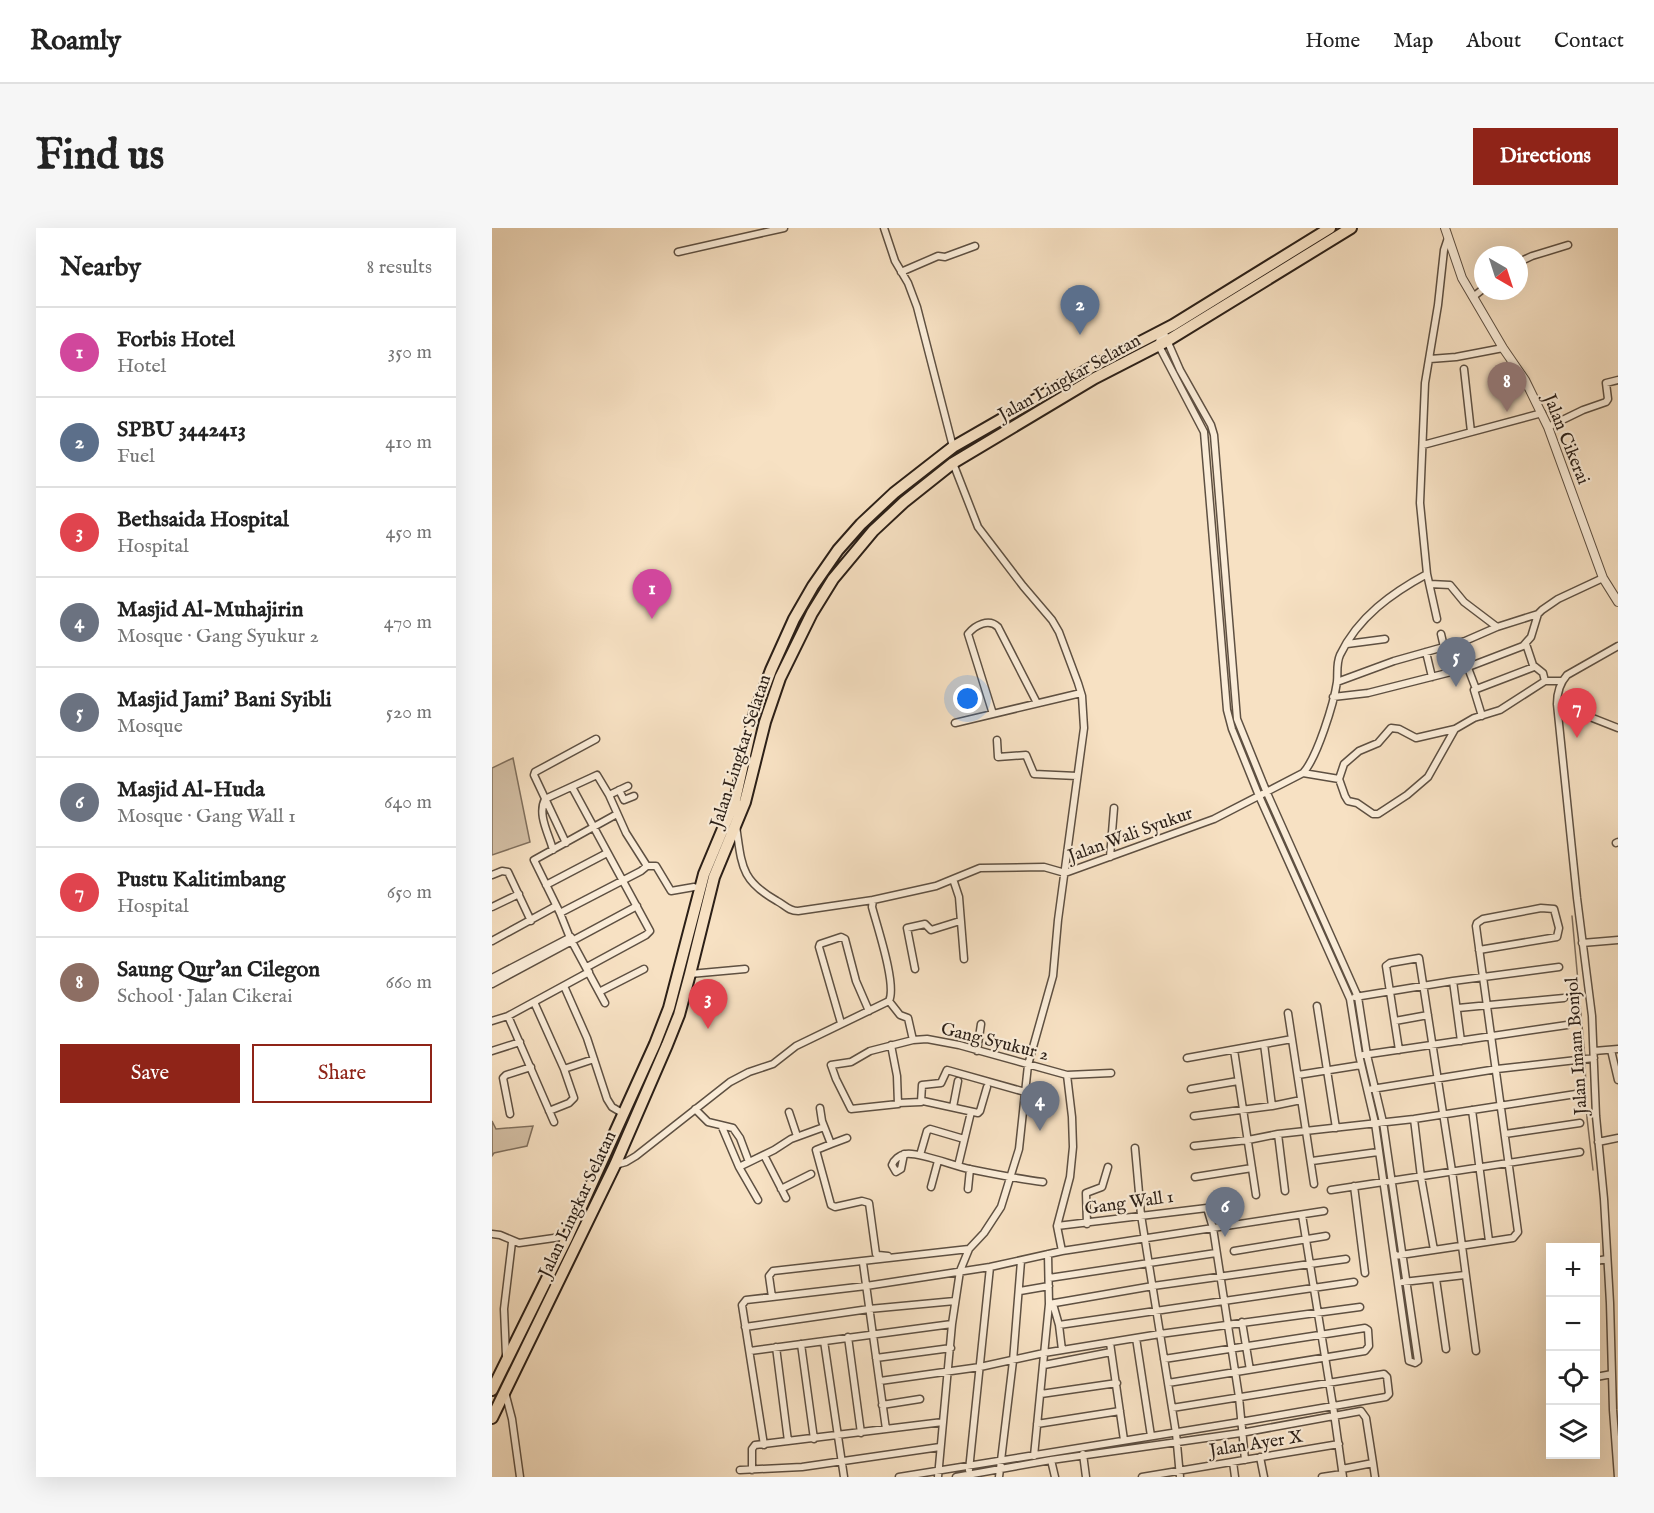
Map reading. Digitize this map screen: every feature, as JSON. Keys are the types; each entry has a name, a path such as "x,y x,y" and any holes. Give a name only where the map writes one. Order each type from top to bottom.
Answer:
{"highway":[{"name":"Jalan Lingkar Selatan","path":"731,827 754,715 780,648 813,586 838,550 861,524 894,493 953,447 1094,366 1162,337 1330,228"},
{"name":"Jalan Lingkar Selatan","path":"492,1418 615,1165 667,1046 679,1015 690,974 691,949 704,874 745,802 765,722 780,678 812,613 833,579 873,531 904,502 953,463 1162,337 1351,228"},
{"name":"Jalan Lingkar Selatan","path":"492,1390 568,1236 624,1114 666,1017 691,949"}],"street":[{"path":"678,252 784,228"},
{"path":"884,228 895,261 917,307 953,447"},
{"name":"Jalan Cikerai","path":"1445,228 1462,278 1503,348 1525,380 1542,413 1608,584 1618,602"},
{"path":"1437,619 1427,574 1420,503 1425,383 1441,267 1448,238"},
{"path":"1528,258 1568,245"},
{"path":"901,272 938,256 945,257 975,246"},
{"path":"1162,337 1211,425 1214,435 1234,706 1240,730 1358,997 1367,1055 1383,1122 1418,1361 1415,1364 1409,1361 1375,1123 1361,1065 1350,999 1259,796 1232,729 1227,710 1204,432 1162,337"},
{"path":"1430,359 1440,360 1503,348"},
{"path":"1464,369 1471,432"},
{"path":"1548,427 1606,402 1608,399 1606,383 1618,380"},
{"path":"1423,445 1542,413"},
{"path":"939,1474 952,1324 960,1271 969,1249 984,1233 1001,1207 1019,1149 1028,1065 1052,988 1084,728 1081,693 1059,632 978,527 953,463"},
{"path":"1303,773 1310,766 1316,753 1337,682 1340,656 1347,644 1366,618 1381,604 1427,574"},
{"path":"1430,584 1450,585 1464,602 1497,627"},
{"path":"1337,682 1465,641 1497,627 1538,614 1558,599 1608,584"},
{"path":"1333,697 1368,693 1468,668 1526,644 1531,638 1538,614"},
{"path":"993,714 968,634 985,623 993,623 999,627 1037,703"},
{"path":"1441,634 1444,647"},
{"path":"1347,644 1386,639"},
{"path":"1526,644 1534,667 1543,673 1546,681"},
{"path":"1455,729 1428,777 1407,795 1378,814 1373,814 1357,803 1348,801 1339,779 1344,764 1359,751 1378,743 1391,728 1399,729 1416,738 1455,729 1500,710 1546,681 1559,680 1618,646"},
{"path":"1426,652 1432,677"},
{"path":"1475,689 1534,667"},
{"path":"1468,668 1482,716"},
{"name":"Jalan Imam Bonjol","path":"1559,680 1557,704 1592,1016 1592,1056 1607,1259 1618,1477"},
{"path":"955,723 1081,693"},
{"path":"1557,704 1618,728"},
{"path":"567,843 534,775 535,772 596,739"},
{"path":"997,740 998,757 1026,755 1034,774 1077,776"},
{"path":"1303,773 1339,779"},
{"name":"Jalan Wali Syukur","path":"731,827 740,861 762,893 790,910 798,911 873,900 919,890 980,868 1044,867 1065,873 1178,833 1267,793 1303,773"},
{"path":"553,850 543,816 542,808 545,799 597,775 626,833 647,866"},
{"path":"609,795 628,786"},
{"path":"492,1021 508,1016 564,986 649,933 650,930 572,787"},
{"path":"619,790 624,800 634,796"},
{"path":"1110,857 1114,808"},
{"path":"605,1003 534,860 617,814"},
{"path":"546,885 607,854"},
{"path":"560,913 623,879 637,874 647,866 656,866 671,891 694,887"},
{"path":"492,875 506,871 531,921"},
{"path":"953,879 959,897 964,959"},
{"path":"492,907 519,894"},
{"path":"615,1165 636,1156 730,1082 749,1072 773,1064 796,1046 889,1001 892,991 890,978 872,907 873,900"},
{"path":"492,941 556,906"},
{"path":"493,979 637,906"},
{"path":"1394,1256 1513,1238 1518,1232 1502,1105 1491,1037 1479,950 1476,926 1480,920 1541,908 1554,909 1559,928 1557,937 1479,950"},
{"path":"915,969 907,928 925,924 931,930 960,921"},
{"path":"841,1023 820,944 841,937 845,939 856,981 869,1011"},
{"path":"1582,943 1618,940"},
{"path":"1399,1050 1387,965 1418,957 1452,1171 1476,1351"},
{"path":"1334,963 1342,960"},
{"path":"1350,999 1453,981 1559,967"},
{"path":"599,992 644,969"},
{"path":"690,974 745,969"},
{"path":"1453,981 1461,1041"},
{"path":"564,986 587,1038 607,1099 612,1107 624,1114"},
{"path":"1458,1008 1564,998"},
{"path":"889,1001 900,1015 907,1017 913,1040"},
{"path":"534,1002 564,1069 573,1100 549,1111"},
{"path":"1317,1006 1336,1128"},
{"path":"1288,1014 1314,1184"},
{"path":"1395,1021 1428,1015"},
{"path":"508,1016 554,1122"},
{"path":"977,1052 981,1023"},
{"path":"1359,1055 1567,1025"},
{"path":"1186,1058 1292,1039"},
{"name":"Gang Syukur 2","path":"898,1103 896,1106 851,1109 831,1065 851,1062 868,1051 913,1040 947,1043 1067,1076 1073,1147 1070,1177 1057,1226 1062,1251"},
{"path":"492,1051 520,1042"},
{"path":"1264,1044 1272,1106"},
{"path":"891,1045 897,1076 898,1103 921,1102 922,1085 942,1083 946,1071 1025,1092"},
{"path":"1234,1050 1256,1195"},
{"path":"1367,1090 1497,1069 1578,1059 1615,1050 1618,1080"},
{"path":"564,1069 594,1059"},
{"path":"1298,1075 1361,1065"},
{"path":"510,1114 503,1078 531,1066"},
{"path":"1067,1076 1111,1073"},
{"path":"953,1107 958,1081"},
{"path":"1191,1089 1238,1081"},
{"path":"923,1101 971,1112 980,1111 987,1087"},
{"path":"1194,1146 1414,1119 1576,1094"},
{"path":"1194,1116 1301,1100"},
{"path":"820,1108 831,1144"},
{"path":"695,1109 708,1122 733,1128 749,1162"},
{"path":"1472,1110 1489,1241"},
{"path":"789,1112 797,1136"},
{"path":"958,1166 971,1112"},
{"path":"1414,1119 1421,1177 1434,1250"},
{"path":"1505,1134 1580,1123"},
{"path":"722,1127 739,1167 758,1200"},
{"path":"739,1167 797,1136 824,1127"},
{"path":"920,1155 927,1131 930,1129 964,1139"},
{"path":"1278,1134 1285,1191"},
{"path":"847,1138 816,1150 831,1205 835,1207 862,1201 869,1203 876,1254 906,1257"},
{"path":"1598,1142 1618,1138"},
{"path":"1135,1148 1144,1238 1176,1432 1179,1474"},
{"path":"1312,1161 1378,1152"},
{"path":"1331,1190 1580,1152"},
{"path":"904,1154 920,1155 970,1169 1043,1182"},
{"path":"764,1155 786,1198"},
{"path":"931,1187 938,1161"},
{"path":"1087,1224 1086,1193 1102,1187 1108,1167"},
{"path":"1195,1178 1252,1168"},
{"path":"968,1189 970,1169"},
{"path":"781,1189 811,1174"},
{"path":"1354,1186 1365,1273"},
{"name":"Gang Wall 1","path":"1057,1226 1087,1224 1205,1207 1209,1210 1213,1228"},
{"path":"764,1445 743,1302 990,1267 1062,1251 1324,1211"},
{"path":"1302,1215 1342,1473"},
{"path":"1213,1228 1239,1397 1245,1460"},
{"path":"492,1234 519,1243 568,1236"},
{"path":"1234,1251 1326,1236"},
{"path":"506,1360 504,1309 512,1242"},
{"path":"772,1297 769,1276 773,1271 863,1263 969,1249"},
{"path":"1049,1278 1216,1253"},
{"path":"1035,1463 1044,1353 1051,1304 1048,1254"},
{"path":"1051,1304 1153,1286 1346,1259"},
{"path":"1600,1260 1607,1259"},
{"path":"999,1477 1013,1361 1021,1261"},
{"path":"863,1263 886,1429"},
{"path":"968,1476 990,1267"},
{"path":"1398,1283 1465,1275"},
{"path":"1436,1279 1446,1349"},
{"path":"1059,1325 1354,1282"},
{"path":"1020,1291 1049,1286"},
{"path":"745,1327 869,1309 956,1301"},
{"path":"1051,1304 1059,1325 1062,1350"},
{"path":"879,1381 980,1367 1044,1353 1160,1334 1360,1307"},
{"path":"1242,1322 1250,1370"},
{"path":"750,1351 952,1324"},
{"path":"1164,1359 1365,1328 1368,1330 1369,1346 1366,1350 1168,1383"},
{"path":"848,1337 861,1433"},
{"path":"1136,1338 1151,1436"},
{"path":"824,1341 844,1477"},
{"path":"1110,1343 1124,1440"},
{"path":"801,1344 814,1439"},
{"path":"776,1347 788,1441"},
{"path":"876,1358 951,1348"},
{"path":"1044,1365 1111,1352"},
{"path":"899,1477 939,1474 1034,1454 1355,1403 1388,1395 1385,1374 1172,1408"},
{"path":"1600,1376 1612,1374"},
{"path":"1041,1394 1117,1383"},
{"path":"505,1391 512,1419 520,1477"},
{"path":"882,1405 920,1399"},
{"path":"1355,1403 1357,1411"},
{"path":"1037,1424 1120,1411"},
{"path":"956,1477 1052,1460 1241,1433 1357,1411 1362,1412 1366,1418 1375,1477"},
{"path":"752,1470 752,1449 755,1445 837,1437 943,1422"},
{"name":"Jalan Ayer X","path":"1142,1477 1179,1474 1233,1462 1339,1444"},
{"path":"740,1470 841,1462 940,1447"},
{"path":"1082,1447 1086,1477"},
{"path":"1260,1457 1263,1477"},
{"path":"1052,1460 1055,1477"},
{"path":"1233,1462 1235,1477"},
{"path":"1322,1477 1373,1463"}],"shaded area":[{"path":"513,758 530,842 492,855 492,768"},
{"path":"492,1121 496,1129 533,1126 527,1146 494,1153 492,1156"}],"waterway":[{"path":"1572,916 1585,1058"},
{"path":"1585,1063 1587,1118 1593,1170"}],"place":[{"name":"SPBU 3442413","path":"1080,335"},
{"name":"Saung Qur'an Cilegon","path":"1507,412"},
{"name":"Forbis Hotel","path":"652,619"},
{"name":"Masjid Jami' Bani Syibli","path":"1456,687"},
{"name":"Pustu Kalitimbang","path":"1577,738"},
{"name":"Bethsaida Hospital","path":"708,1029"},
{"name":"Masjid Al-Muhajirin","path":"1040,1131"},
{"name":"Masjid Al-Huda","path":"1225,1237"}]}
